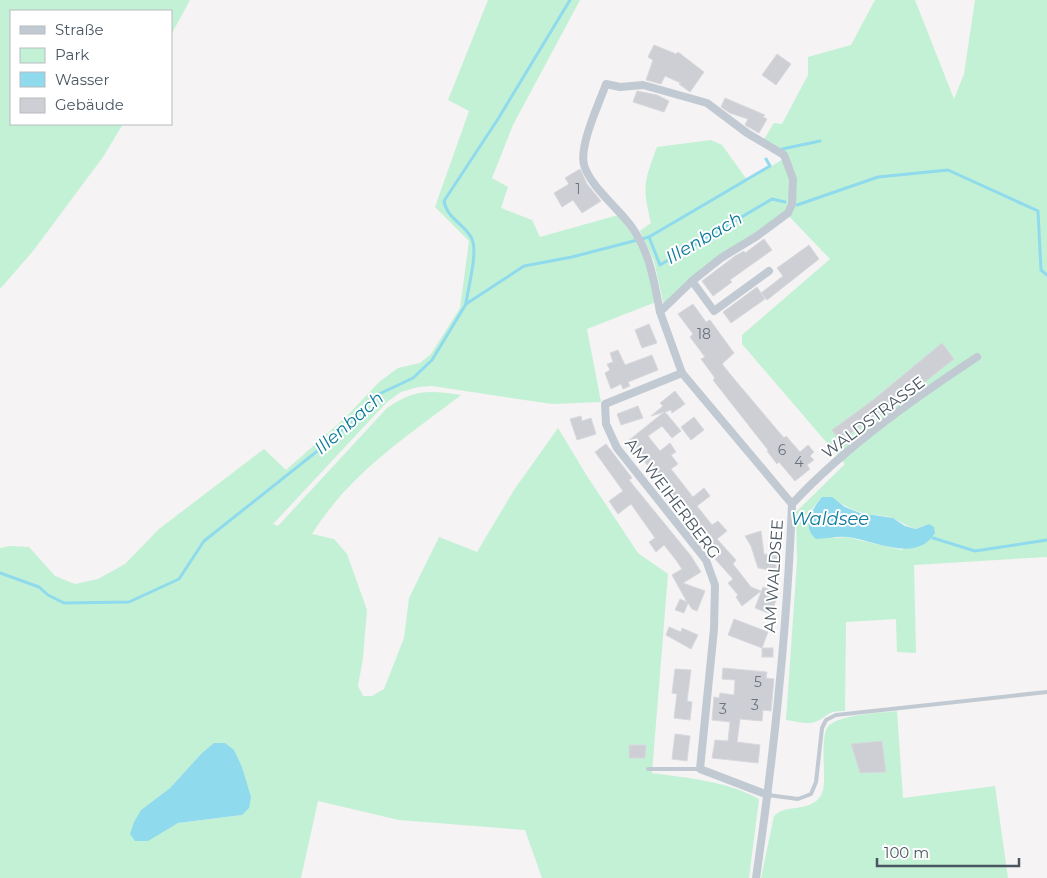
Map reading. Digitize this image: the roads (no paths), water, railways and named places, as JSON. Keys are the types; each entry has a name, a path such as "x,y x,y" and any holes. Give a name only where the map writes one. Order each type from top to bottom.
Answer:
{"street":[{"name":"AM WALDSEE","path":"692,281 721,258 757,236 788,213 792,204 793,179 784,155 747,133 707,103 643,85 620,87 606,84 586,141 584,166 594,183 635,232 644,246 649,257 660,312 682,373 792,504 790,557 768,795 756,878"},
{"path":"660,312 692,281 714,311 769,272"},
{"name":"WALDSTRASSE","path":"792,504 814,480 875,430 977,357"},
{"name":"AM WEIHERBERG","path":"682,373 605,404 606,424 617,448 706,560 715,586 714,629 700,769"},
{"path":"700,769 768,795"}],"lane":[{"path":"768,795 798,799 811,794 816,782 822,728 826,720 836,715 1047,692"},
{"path":"648,769 700,769"}],"water":[{"name":"Waldsee","path":"822,497 832,497 845,507 860,513 893,518 905,526 916,529 929,524 934,527 935,533 927,542 917,547 906,549 847,537 816,539 809,529 809,524 812,512"},
{"path":"214,743 225,743 234,750 242,767 251,797 249,808 242,815 178,823 148,841 135,841 130,834 141,810 170,788 201,754"}],"waterway":[{"path":"466,303 474,245 469,234 452,217 444,201 498,119 570,0"},
{"path":"782,149 820,141"},
{"path":"649,237 770,166 766,159"},
{"name":"Illenbach","path":"797,205 878,177 948,170 1038,211 1041,270 1047,275"},
{"name":"Illenbach","path":"0,573 39,587 48,595 64,603 129,602 179,579 204,541 335,437 377,395 413,378 432,360 466,304 524,266 572,257 649,237 660,265 772,199 785,202"},
{"path":"933,538 975,551 1047,540"}]}
